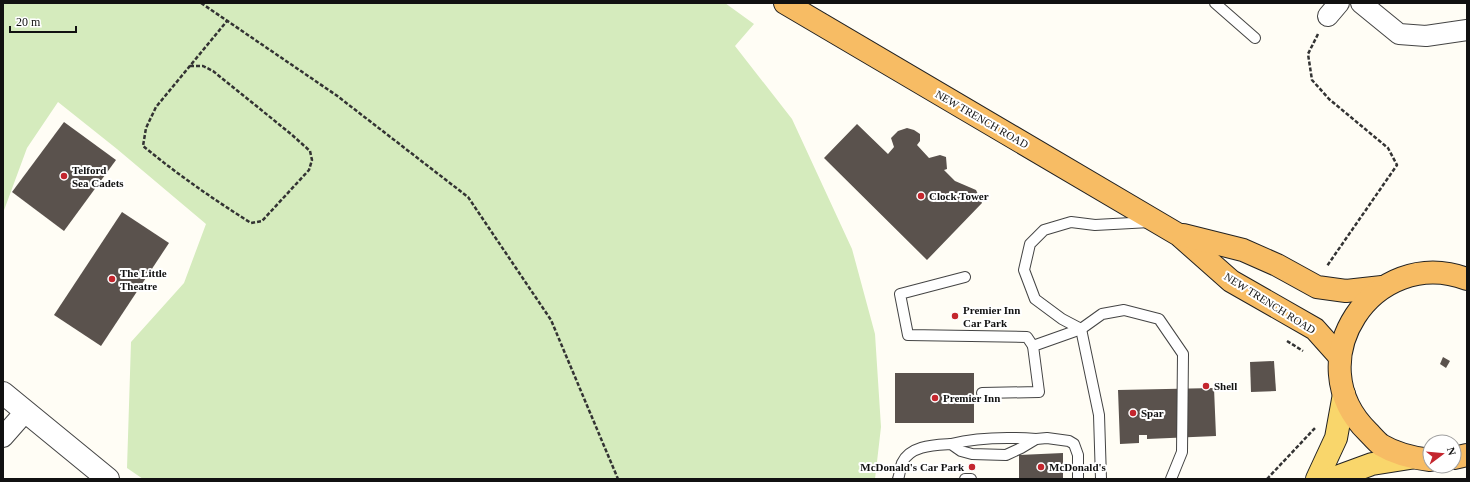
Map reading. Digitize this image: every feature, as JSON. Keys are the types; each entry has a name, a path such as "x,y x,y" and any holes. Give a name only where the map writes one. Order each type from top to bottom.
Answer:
{"highway":[{"name":"NEW TRENCH ROAD","path":"785,3 1180,234 1231,281 1315,330 1340,357"},
{"name":"NEW TRENCH ROAD","path":"1180,234 1243,250 1317,287 1346,291 1382,288"},
{"path":"1420,459 1381,444 1358,422 1344,394 1340,376 1340,357 1347,330 1361,306 1382,288 1404,276 1430,272 1455,274 1467,279"}],"main road":[{"path":"1317,479 1336,438 1344,394"},
{"path":"1331,479 1372,464 1420,459"}],"street":[{"path":"1360,3 1399,34 1426,36 1467,30"},
{"path":"3,393 108,479"},
{"path":"3,437 25,412"}],"lane":[{"path":"1215,3 1255,38"},
{"path":"1081,329 1062,319 1035,299 1024,270 1030,244 1044,230 1071,222 1095,225 1158,222"},
{"path":"965,277 900,294 908,336 1027,337 1033,346 1039,392 982,393"},
{"path":"1033,346 1081,329 1102,314 1124,310 1159,319 1183,354 1182,452 1171,479"},
{"path":"1081,329 1098,415 1102,479"},
{"path":"898,479 903,462 911,452 922,447 991,438 1047,438 1069,441 1074,444 1078,455 1078,479"},
{"path":"951,444 961,451 972,454 1006,455 1036,439"},
{"path":"965,479 971,479"}],"path":[{"path":"201,3 336,95 468,197 551,320 618,479"},
{"path":"1323,272 1397,164 1388,148 1329,99 1312,80 1308,54 1318,33 1334,10"},
{"path":"190,66 203,66 213,72 310,151 312,160 309,170 262,221 251,223 216,201 143,146 146,128 156,107 227,21"},
{"path":"1286,340 1306,353"},
{"path":"1267,479 1319,424"}],"green space":[{"path":"3,3 725,3 754,24 735,46 792,119 852,249 875,334 881,427 875,479 143,479 127,468 131,342 184,283 206,224 117,149 58,102 27,148 3,213"}],"building":[{"name":"Telford Sea Cadets","path":"64,122 116,160 64,231 12,192"},
{"name":"Clock Tower","path":"857,124 888,154 894,147 891,138 898,131 907,128 914,130 920,134 920,141 917,145 929,158 940,155 946,157 947,169 944,170 955,181 976,190 982,203 927,260 824,158"},
{"name":"The Little Theatre","path":"122,212 169,243 101,346 54,315"},
{"path":"1443,357 1450,361 1446,368 1440,364"},
{"path":"1274,361 1276,391 1251,392 1250,362"},
{"name":"Premier Inn","path":"895,373 974,373 974,423 895,423"},
{"path":"1214,388 1216,436 1147,439 1147,435 1139,435 1139,443 1120,444 1118,390"},
{"name":"McDonald's","path":"1063,453 1063,479 1019,479 1019,455"}],"place":[{"name":"Telford Sea Cadets","path":"64,176"},
{"name":"Clock Tower","path":"921,196"},
{"name":"The Little Theatre","path":"112,279"},
{"name":"Premier Inn Car Park","path":"955,316"},
{"name":"Shell","path":"1206,386"},
{"name":"Premier Inn","path":"935,398"},
{"name":"Spar","path":"1133,413"},
{"name":"McDonald's Car Park","path":"972,467"},
{"name":"McDonald's","path":"1041,467"}]}
